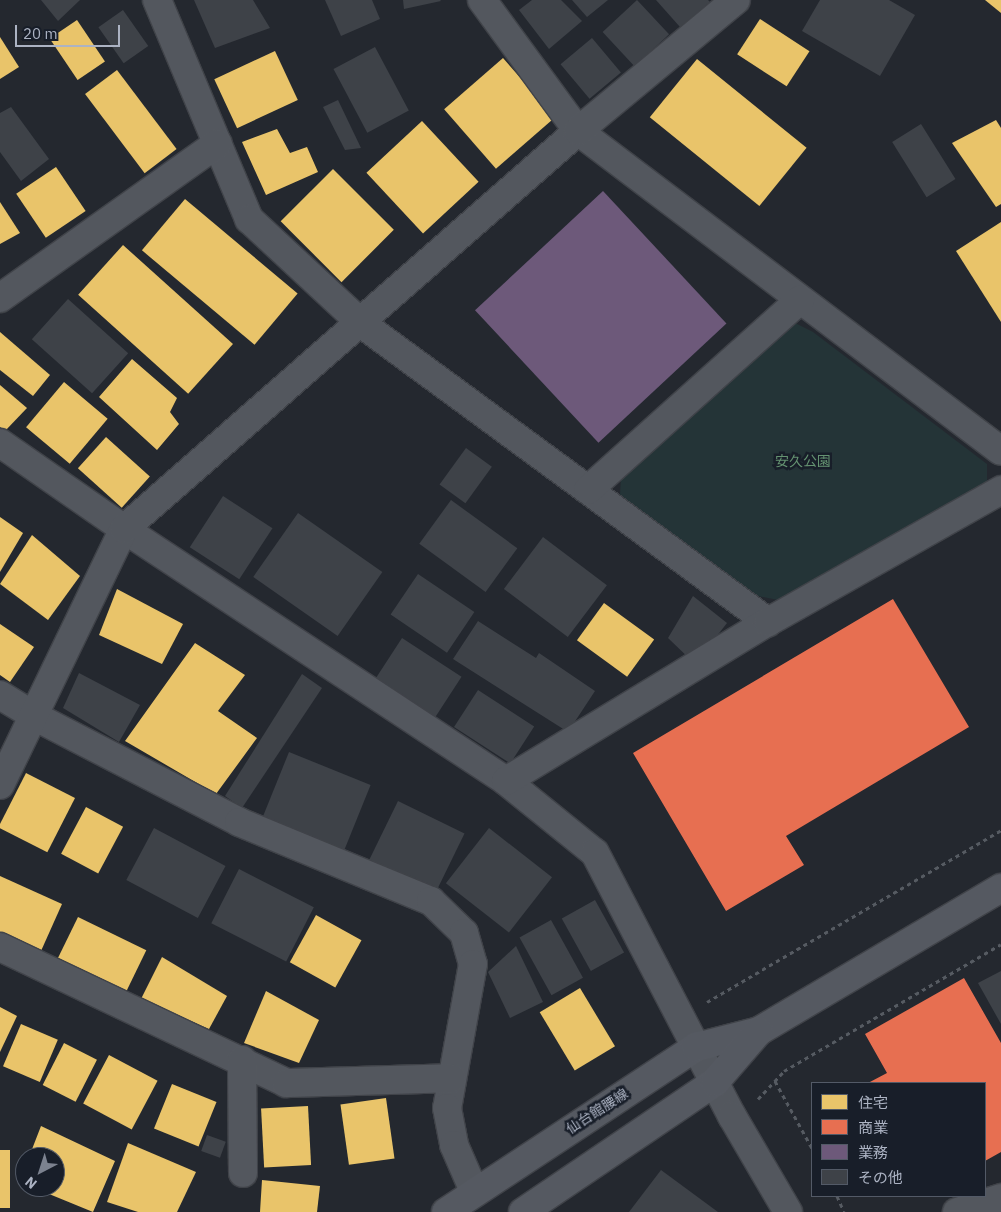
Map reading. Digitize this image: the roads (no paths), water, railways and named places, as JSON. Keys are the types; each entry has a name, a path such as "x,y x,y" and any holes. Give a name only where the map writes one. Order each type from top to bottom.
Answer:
{"main road":[{"name":"仙台館腰線","path":"446,1212 474,1191 696,1047 759,1031 1001,888"},
{"name":"仙台館腰線","path":"523,1212 715,1082 759,1031"}],"street":[{"path":"157,0 249,219 362,324 768,622"},
{"path":"482,0 578,130 1001,451"},
{"path":"0,785 36,717 124,529 362,324 578,130 736,0"},
{"path":"0,298 218,143"},
{"path":"588,490 800,300"},
{"path":"0,443 124,529 506,781 595,853 696,1047 788,1212"},
{"path":"506,781 768,622 1001,490"},
{"path":"0,695 36,717 239,822 431,901 464,933 473,964 447,1108 454,1145 474,1191"},
{"path":"0,947 242,1060 286,1083 452,1078"},
{"path":"242,1060 243,1173"},
{"path":"958,1212 1001,1198"}],"park label":[{"name":"安久公園","path":"803,461"}]}
